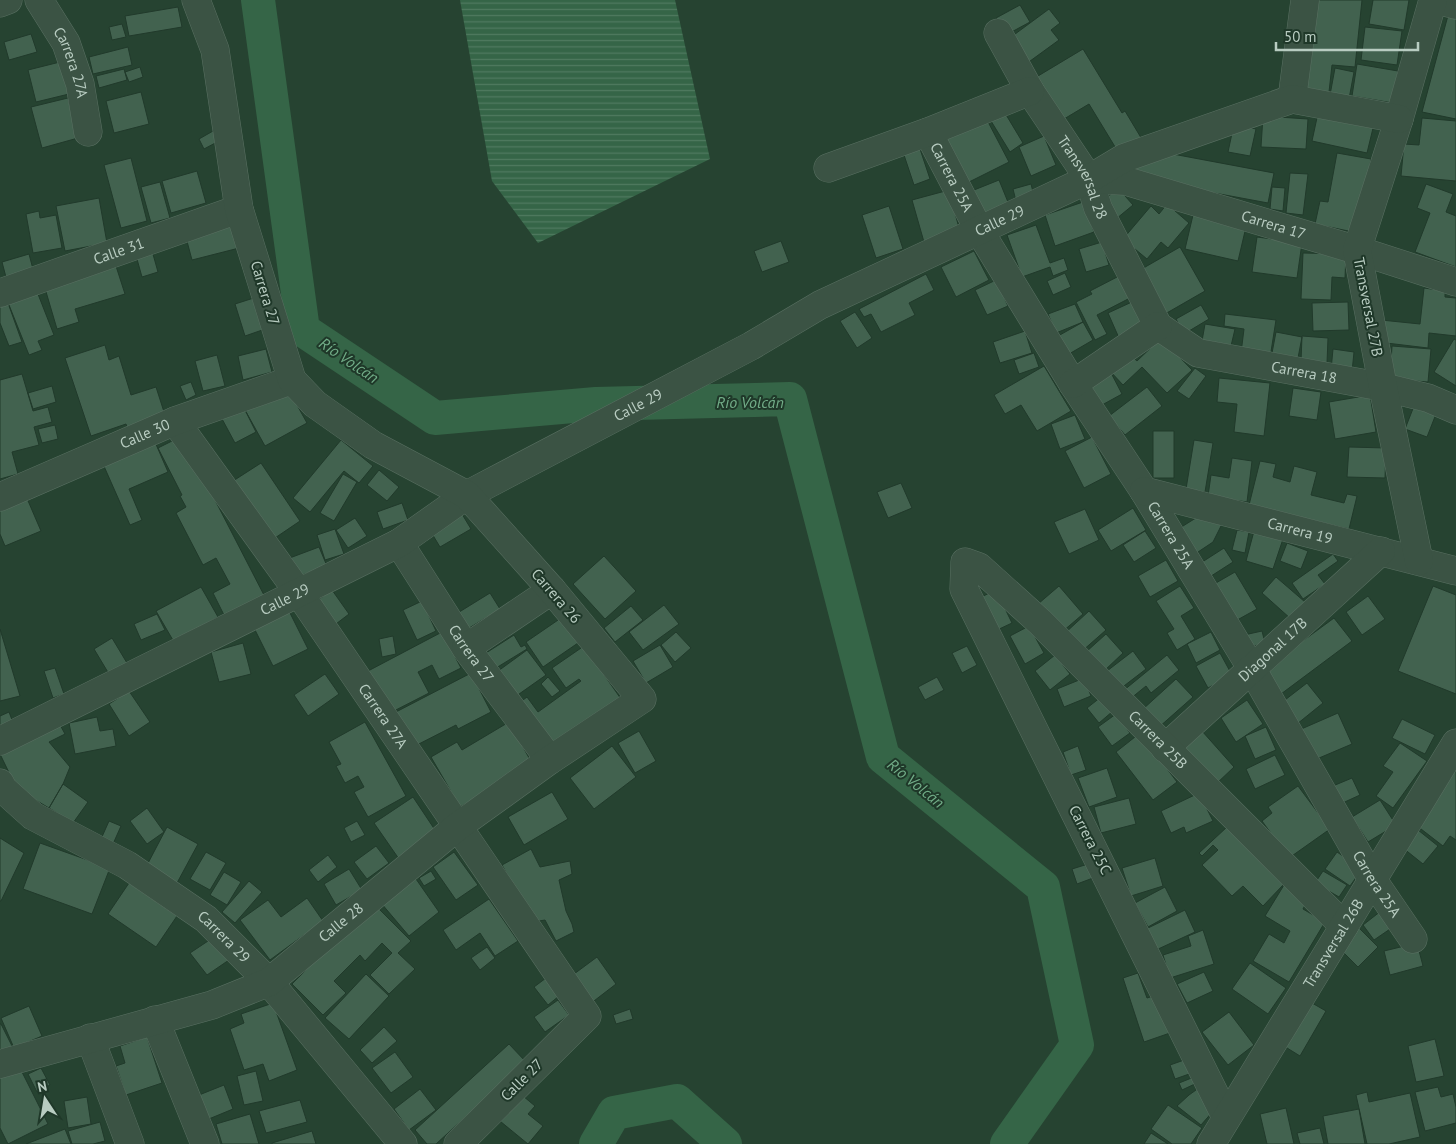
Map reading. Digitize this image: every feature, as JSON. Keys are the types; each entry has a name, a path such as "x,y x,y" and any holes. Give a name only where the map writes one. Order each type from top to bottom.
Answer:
{"street":[{"path":"0,4 8,0"},
{"name":"Carrera 27A","path":"39,0 66,43 80,84 88,132"},
{"name":"Carrera 27","path":"196,0 214,50 239,209 292,380 315,404 373,445 467,495"},
{"path":"1305,0 1292,99 1399,119"},
{"path":"1435,0 1456,6"},
{"name":"Transversal 27B","path":"1419,561 1357,250 1435,0"},
{"name":"Transversal 28","path":"998,32 1030,91 1089,179 1098,208 1158,326"},
{"path":"828,168 928,132 1030,91"},
{"name":"Calle 29","path":"0,741 399,543 467,495 751,346 820,305 1089,179 1124,158 1292,99"},
{"name":"Carrera 25A","path":"928,132 979,230 1073,384 1144,492 1252,669 1372,880 1413,939"},
{"name":"Carrera 17","path":"1089,179 1126,181 1357,250 1456,282"},
{"name":"Calle 31","path":"0,293 239,209"},
{"path":"1073,384 1158,326"},
{"name":"Carrera 18","path":"1158,326 1198,353 1383,387 1428,398 1456,410"},
{"name":"Calle 30","path":"0,496 175,420 292,380"},
{"name":"Carrera 27A","path":"175,420 299,593 457,828 587,1016"},
{"name":"Carrera 19","path":"1144,492 1456,571"},
{"name":"Carrera 26","path":"467,495 552,590 642,699"},
{"name":"Carrera 27","path":"399,543 466,648 550,760"},
{"name":"Diagonal 17B","path":"1165,748 1381,551"},
{"name":"Carrera 25B","path":"965,562 979,567 1040,622 1344,926"},
{"name":"Carrera 25C","path":"965,562 964,590 1226,1117"},
{"path":"466,648 552,590"},
{"name":"Calle 28","path":"0,1064 212,1005 269,982 457,828 550,760 642,699"},
{"name":"Transversal 26B","path":"1211,1144 1456,743"},
{"name":"Carrera 29","path":"0,783 3,789 33,816 127,865 206,920 269,982 403,1144"},
{"name":"Calle 27","path":"458,1144 587,1016"},
{"path":"155,1020 205,1144"},
{"path":"90,1038 130,1144"}],"shaded area":[{"path":"460,0 675,0 710,159 538,243 492,181"}],"building":[{"path":"1313,0 1362,0 1355,67 1332,65 1329,92 1305,90"},
{"path":"1373,0 1409,0 1404,30 1369,24"},
{"path":"1020,5 1030,22 1006,35 996,18"},
{"path":"178,7 182,27 129,36 125,16"},
{"path":"1450,8 1456,10 1456,119 1422,112"},
{"path":"1049,9 1060,23 1051,30 1059,40 1026,64 1007,40"},
{"path":"122,24 126,37 112,40 109,27"},
{"path":"1365,27 1402,31 1397,65 1361,60"},
{"path":"31,34 37,52 9,60 4,42"},
{"path":"128,47 132,65 93,74 89,57"},
{"path":"1083,49 1122,113 1125,111 1143,141 1120,155 1089,104 1059,122 1033,79"},
{"path":"60,62 69,94 36,102 28,70"},
{"path":"1357,64 1398,71 1393,103 1352,96"},
{"path":"140,67 143,77 129,82 125,72"},
{"path":"1335,68 1354,72 1349,99 1330,95"},
{"path":"124,69 127,80 99,88 96,76"},
{"path":"141,92 149,124 114,133 106,101"},
{"path":"68,98 78,138 42,148 31,107"},
{"path":"1005,113 1023,143 1010,152 991,121"},
{"path":"1318,113 1374,124 1367,153 1312,141"},
{"path":"1263,116 1308,119 1306,149 1261,147"},
{"path":"986,118 1009,162 969,182 946,139"},
{"path":"1422,118 1456,121 1456,181 1401,176 1404,144 1419,145"},
{"path":"1234,124 1256,129 1250,156 1228,152"},
{"path":"213,131 219,141 204,149 199,139"},
{"path":"1044,136 1056,165 1031,176 1019,147"},
{"path":"919,146 930,179 914,185 903,152"},
{"path":"1162,152 1274,173 1268,203 1134,178 1137,166"},
{"path":"1337,153 1371,159 1358,233 1315,224 1320,201 1328,202"},
{"path":"131,158 147,221 121,228 104,165"},
{"path":"197,171 206,203 171,213 162,181"},
{"path":"1290,173 1308,174 1303,215 1286,213"},
{"path":"999,180 1010,207 985,217 974,190"},
{"path":"160,182 170,218 151,223 141,187"},
{"path":"1031,184 1034,196 1016,201 1013,189"},
{"path":"1426,184 1453,194 1446,212 1456,216 1456,267 1415,252 1430,213 1417,208"},
{"path":"1272,187 1285,188 1283,211 1270,209"},
{"path":"1118,188 1133,205 1116,219 1102,202"},
{"path":"949,190 960,232 924,242 912,200"},
{"path":"99,198 107,243 65,251 56,206"},
{"path":"1083,202 1094,232 1055,246 1045,215"},
{"path":"1167,204 1189,223 1168,248 1161,242 1147,259 1123,239 1151,206 1159,214"},
{"path":"889,206 903,249 876,258 862,215"},
{"path":"39,211 40,218 56,215 62,248 33,253 26,214"},
{"path":"1193,215 1246,227 1238,261 1185,249"},
{"path":"239,216 247,246 192,260 184,230"},
{"path":"1036,225 1050,263 1064,258 1068,270 1053,276 1050,267 1022,277 1007,235"},
{"path":"1257,237 1302,243 1297,278 1252,272"},
{"path":"781,241 789,262 762,272 754,251"},
{"path":"1102,242 1109,265 1086,272 1079,249"},
{"path":"151,247 158,272 142,277 135,252"},
{"path":"1180,247 1205,291 1165,314 1140,270"},
{"path":"974,251 989,280 956,297 941,267"},
{"path":"1303,253 1346,254 1345,278 1332,277 1331,300 1301,299"},
{"path":"29,254 34,273 7,281 2,262"},
{"path":"115,263 125,294 75,309 79,322 57,329 44,285"},
{"path":"1065,273 1071,287 1053,295 1047,281"},
{"path":"926,274 934,290 909,303 915,315 881,332 871,314 864,317 859,309"},
{"path":"1119,276 1130,298 1097,315 1107,334 1095,340 1076,302 1092,294 1090,291"},
{"path":"996,280 1008,306 987,315 975,290"},
{"path":"1424,288 1445,291 1445,297 1456,298 1456,336 1429,333 1428,348 1378,342 1381,320 1420,324"},
{"path":"36,289 54,335 38,341 42,350 29,355 7,300"},
{"path":"260,296 271,327 245,336 235,304"},
{"path":"1134,301 1145,326 1119,338 1108,313"},
{"path":"1348,302 1349,330 1313,331 1312,303"},
{"path":"8,303 22,342 9,346 0,323 0,306"},
{"path":"1075,304 1083,322 1056,333 1048,314"},
{"path":"1201,305 1209,319 1184,334 1176,319"},
{"path":"855,312 872,338 857,348 840,321"},
{"path":"1225,314 1276,320 1270,358 1241,353 1244,329 1224,326"},
{"path":"1083,322 1093,340 1069,354 1058,336"},
{"path":"1205,324 1235,329 1231,346 1202,341"},
{"path":"1025,331 1032,353 1000,363 993,342"},
{"path":"1276,332 1302,337 1298,358 1272,353"},
{"path":"1302,336 1328,338 1327,363 1301,361"},
{"path":"1161,338 1192,370 1167,393 1142,367 1123,385 1110,371 1128,353 1137,361"},
{"path":"1454,339 1456,340 1456,386 1434,372"},
{"path":"105,345 109,360 119,356 131,395 156,387 165,415 127,427 126,424 91,436 65,358"},
{"path":"1392,346 1431,349 1428,382 1390,379"},
{"path":"266,349 272,372 243,380 238,356"},
{"path":"1333,349 1354,352 1352,372 1331,370"},
{"path":"1034,353 1039,367 1019,374 1014,360"},
{"path":"217,355 225,386 203,391 195,361"},
{"path":"1044,366 1071,411 1037,431 1021,405 1005,414 994,395"},
{"path":"1195,368 1206,376 1189,399 1177,391"},
{"path":"1109,369 1122,394 1102,405 1088,381"},
{"path":"22,374 33,411 48,407 52,422 34,427 39,445 12,452 18,474 0,479 0,380"},
{"path":"1219,378 1270,383 1264,436 1234,432 1237,404 1217,402"},
{"path":"191,382 196,395 186,400 180,386"},
{"path":"52,386 56,402 33,409 28,393"},
{"path":"287,387 307,423 265,446 245,410"},
{"path":"1147,387 1162,406 1125,435 1109,416"},
{"path":"1293,388 1321,392 1317,420 1289,416"},
{"path":"1370,395 1376,432 1335,439 1329,402"},
{"path":"243,406 256,432 235,443 221,417"},
{"path":"1414,406 1436,414 1427,437 1405,429"},
{"path":"1075,415 1085,439 1060,449 1051,424"},
{"path":"55,425 58,439 42,443 38,429"},
{"path":"1153,431 1174,431 1174,478 1153,478"},
{"path":"182,436 265,597 225,617 213,593 230,584 216,558 203,565 176,513 186,507 180,496 182,495 158,448"},
{"path":"1092,437 1111,474 1084,488 1065,451"},
{"path":"341,440 373,466 359,483 344,471 310,512 293,498"},
{"path":"1194,440 1213,443 1205,492 1186,489"},
{"path":"155,442 168,472 129,489 142,520 130,525 103,464"},
{"path":"1349,447 1386,448 1385,478 1347,477"},
{"path":"1232,458 1252,461 1247,502 1208,496 1211,475 1229,478"},
{"path":"1260,461 1276,464 1273,477 1290,482 1294,466 1317,472 1311,495 1344,503 1347,494 1357,496 1349,529 1249,505"},
{"path":"261,463 300,521 272,540 233,481"},
{"path":"379,470 399,487 387,501 367,485"},
{"path":"343,474 357,482 334,521 320,513"},
{"path":"901,483 912,508 888,518 877,492"},
{"path":"26,496 41,531 5,546 0,534 0,507"},
{"path":"402,503 408,520 383,529 377,512"},
{"path":"1133,508 1146,530 1111,551 1098,530"},
{"path":"1085,509 1099,540 1069,554 1054,522"},
{"path":"462,514 471,529 440,547 431,532"},
{"path":"1199,516 1223,522 1213,542 1192,556 1175,531"},
{"path":"355,518 367,536 348,548 336,530"},
{"path":"335,529 344,554 325,560 317,535"},
{"path":"1237,530 1249,532 1245,553 1232,550"},
{"path":"1145,531 1156,548 1134,562 1123,545"},
{"path":"1254,531 1283,539 1273,569 1246,561"},
{"path":"1287,543 1308,551 1301,569 1280,561"},
{"path":"319,547 327,566 294,578 287,559"},
{"path":"1224,548 1233,562 1205,580 1196,566"},
{"path":"1333,554 1338,561 1318,575 1325,584 1303,599 1292,583"},
{"path":"604,556 636,591 605,619 573,584"},
{"path":"1166,560 1178,581 1150,597 1138,576"},
{"path":"1235,572 1257,609 1230,624 1209,587"},
{"path":"1276,577 1305,602 1291,619 1262,593"},
{"path":"1059,586 1083,614 1062,632 1038,604"},
{"path":"1180,586 1194,608 1181,616 1195,639 1177,650 1167,633 1174,629 1156,601"},
{"path":"1433,586 1456,595 1456,694 1398,671"},
{"path":"201,587 218,617 174,642 156,611"},
{"path":"332,590 349,614 332,627 315,602"},
{"path":"996,590 1012,623 995,631 979,598"},
{"path":"490,593 500,609 466,630 456,614"},
{"path":"1368,596 1385,619 1362,635 1346,612"},
{"path":"422,601 436,631 417,640 403,610"},
{"path":"664,605 679,624 643,650 629,632"},
{"path":"631,606 643,620 615,642 604,628"},
{"path":"288,609 308,649 273,666 253,626"},
{"path":"1089,611 1106,630 1081,652 1064,634"},
{"path":"157,614 165,630 141,640 134,624"},
{"path":"561,618 578,643 543,667 526,642"},
{"path":"1334,618 1352,641 1281,694 1263,670"},
{"path":"1029,626 1044,653 1025,664 1010,636"},
{"path":"0,629 20,696 0,701"},
{"path":"1262,631 1265,643 1247,648 1244,635"},
{"path":"442,632 461,668 439,679 432,665 418,672 429,693 390,713 368,671"},
{"path":"676,632 691,648 675,662 661,645"},
{"path":"1211,632 1220,650 1196,663 1187,644"},
{"path":"1106,634 1123,653 1104,671 1086,652"},
{"path":"514,635 521,647 525,645 527,649 496,668 486,653"},
{"path":"393,636 396,654 382,657 379,639"},
{"path":"112,638 127,663 109,674 94,649"},
{"path":"243,643 251,674 219,682 211,652"},
{"path":"660,645 673,667 646,683 633,661"},
{"path":"584,646 621,699 551,748 519,703 527,697 538,712 581,681 579,679 566,688 552,668"},
{"path":"967,646 977,665 962,673 952,653"},
{"path":"527,650 546,675 512,699 494,674"},
{"path":"1133,651 1146,669 1120,689 1107,671"},
{"path":"1220,653 1232,675 1208,688 1196,666"},
{"path":"1055,655 1070,674 1050,690 1035,671"},
{"path":"1167,655 1179,670 1151,693 1146,686 1130,699 1123,691"},
{"path":"55,668 64,694 53,698 44,671"},
{"path":"471,673 491,712 458,729 456,725 413,747 394,713"},
{"path":"325,674 339,694 308,716 294,695"},
{"path":"548,677 560,691 552,697 541,684"},
{"path":"937,677 944,690 925,700 918,687"},
{"path":"1084,678 1091,696 1064,707 1057,689"},
{"path":"1176,679 1193,697 1158,728 1142,710"},
{"path":"1307,683 1323,703 1297,724 1281,703"},
{"path":"129,691 150,722 129,736 109,704"},
{"path":"1101,697 1113,711 1099,723 1087,708"},
{"path":"1247,700 1263,724 1236,742 1221,718"},
{"path":"9,712 14,725 0,730 0,716"},
{"path":"1338,713 1352,744 1312,761 1299,730"},
{"path":"1116,714 1130,733 1112,746 1098,727"},
{"path":"97,717 100,731 113,729 116,746 75,754 69,723"},
{"path":"1402,719 1435,735 1425,754 1392,738"},
{"path":"58,721 65,734 49,742 70,767 63,784 49,808 17,789 0,754"},
{"path":"365,722 406,796 368,817 354,792 364,787 358,776 345,783 336,766 341,764 329,742"},
{"path":"509,722 533,765 460,807 431,757 457,742 462,750"},
{"path":"1266,727 1276,750 1255,759 1245,736"},
{"path":"639,731 656,761 635,773 618,743"},
{"path":"1202,731 1234,767 1215,785 1183,748"},
{"path":"1140,733 1177,782 1153,800 1116,752"},
{"path":"1400,743 1427,761 1393,808 1376,796 1393,772 1383,766"},
{"path":"612,746 636,777 594,809 570,778"},
{"path":"1078,746 1086,770 1071,775 1063,752"},
{"path":"1275,755 1285,775 1255,789 1246,769"},
{"path":"1456,767 1456,840 1450,836 1443,846 1412,822"},
{"path":"1107,768 1117,797 1089,807 1078,778"},
{"path":"1352,778 1360,795 1336,806 1328,788"},
{"path":"63,784 88,802 73,823 49,808"},
{"path":"1298,786 1330,829 1289,858 1262,821 1272,813 1268,807"},
{"path":"552,792 568,819 524,845 508,817"},
{"path":"1199,793 1213,821 1186,833 1184,827 1171,833 1161,811"},
{"path":"413,797 437,833 399,859 374,823"},
{"path":"1129,798 1136,824 1101,833 1094,807"},
{"path":"1380,800 1396,825 1368,842 1352,817"},
{"path":"147,808 164,832 147,844 130,821"},
{"path":"109,821 121,826 113,844 101,839"},
{"path":"357,821 365,835 351,842 344,828"},
{"path":"167,827 198,844 177,883 146,867"},
{"path":"1227,827 1283,885 1263,906 1243,886 1232,896 1202,865 1218,850 1213,845 1202,856 1199,853"},
{"path":"1418,830 1438,846 1423,864 1403,848"},
{"path":"0,838 24,853 1,901 0,901"},
{"path":"40,843 110,868 92,914 23,889"},
{"path":"376,846 389,863 367,879 354,862"},
{"path":"531,849 540,867 570,861 572,874 559,880 566,911 574,932 556,941 545,920 533,922 502,865"},
{"path":"206,852 226,863 210,890 190,879"},
{"path":"454,852 478,885 456,900 433,867"},
{"path":"1337,852 1362,869 1350,886 1325,869"},
{"path":"328,855 337,867 318,882 309,870"},
{"path":"1155,858 1163,886 1131,896 1122,868"},
{"path":"1088,864 1093,878 1077,884 1072,869"},
{"path":"349,869 362,890 336,905 324,884"},
{"path":"431,871 436,879 424,886 419,878"},
{"path":"1323,871 1347,885 1339,897 1315,883"},
{"path":"224,872 241,882 227,905 210,895"},
{"path":"416,879 439,912 409,936 381,903"},
{"path":"249,881 262,892 235,923 222,912"},
{"path":"129,883 177,916 156,947 108,914"},
{"path":"1284,885 1308,899 1303,909 1325,922 1289,982 1253,961 1269,934 1284,943 1290,931 1265,916"},
{"path":"1165,887 1177,911 1148,927 1135,903"},
{"path":"307,898 323,921 270,960 240,920 268,900 281,917"},
{"path":"489,899 518,941 495,956 480,933 456,950 443,930"},
{"path":"373,903 411,941 398,953 415,969 389,994 370,975 392,953 382,943 365,961 360,955 334,981 346,993 323,1015 292,984"},
{"path":"1185,910 1195,932 1156,950 1146,929"},
{"path":"1381,911 1393,927 1374,940 1363,925"},
{"path":"1356,925 1378,947 1358,967 1336,945"},
{"path":"1203,930 1214,964 1170,978 1163,955 1191,946 1188,936"},
{"path":"214,937 229,960 207,975 190,953"},
{"path":"1417,943 1423,966 1390,975 1384,951"},
{"path":"487,947 495,958 480,970 471,958"},
{"path":"597,957 616,984 590,1004 570,977"},
{"path":"1250,963 1286,988 1268,1014 1232,989"},
{"path":"1204,972 1213,991 1187,1003 1177,984"},
{"path":"1138,973 1147,998 1157,995 1170,1033 1144,1042 1123,978"},
{"path":"366,974 389,996 349,1039 325,1018"},
{"path":"546,978 559,996 548,1005 534,987"},
{"path":"1305,999 1326,1011 1300,1056 1279,1043"},
{"path":"558,1000 569,1015 545,1032 534,1017"},
{"path":"273,1003 297,1070 269,1081 263,1064 244,1070 230,1029 244,1023 241,1014"},
{"path":"29,1006 42,1036 14,1048 1,1018"},
{"path":"630,1009 633,1019 616,1024 613,1015"},
{"path":"1229,1012 1254,1045 1228,1065 1202,1032"},
{"path":"0,1024 13,1048 0,1055"},
{"path":"384,1027 397,1041 372,1063 360,1050"},
{"path":"147,1037 162,1083 126,1095 116,1066 125,1063 120,1046"},
{"path":"1435,1039 1444,1076 1416,1082 1408,1046"},
{"path":"509,1044 526,1062 436,1144 427,1144 415,1130"},
{"path":"395,1052 413,1077 391,1093 372,1068"},
{"path":"1187,1059 1192,1073 1175,1079 1170,1065"},
{"path":"18,1064 48,1124 8,1144 0,1128 0,1073"},
{"path":"41,1068 50,1085 37,1092 28,1074"},
{"path":"256,1071 263,1101 244,1105 237,1076"},
{"path":"1194,1077 1197,1083 1182,1090 1179,1083"},
{"path":"224,1085 233,1109 204,1121 194,1097"},
{"path":"1203,1085 1214,1110 1201,1125 1177,1106"},
{"path":"1438,1087 1441,1097 1453,1094 1456,1107 1456,1123 1425,1131 1415,1092"},
{"path":"420,1089 436,1110 409,1130 394,1109"},
{"path":"517,1091 535,1106 528,1114 543,1126 528,1144 495,1117"},
{"path":"1367,1092 1369,1102 1410,1093 1420,1137 1389,1144 1367,1144 1356,1095"},
{"path":"87,1097 91,1124 68,1128 64,1101"},
{"path":"300,1100 307,1122 266,1133 259,1111"},
{"path":"1168,1105 1202,1128 1191,1144 1172,1144 1151,1129"},
{"path":"1286,1108 1294,1144 1267,1144 1260,1114"},
{"path":"1359,1109 1365,1144 1328,1144 1323,1116"},
{"path":"250,1114 259,1144 222,1144 216,1124"},
{"path":"100,1122 105,1141 93,1144 72,1144 68,1131"},
{"path":"1320,1128 1324,1144 1300,1144 1297,1133"},
{"path":"65,1129 71,1144 26,1144"},
{"path":"312,1131 316,1144 272,1144 272,1143"},
{"path":"1151,1133 1168,1144 1144,1144"}],"waterway":[{"name":"Río Volcán","path":"258,0 303,330 435,418 596,404 790,399 883,757 1043,887 1077,1045 1007,1144"},
{"name":"Río Volcán","path":"596,1144 614,1113 677,1101 725,1144"}]}
